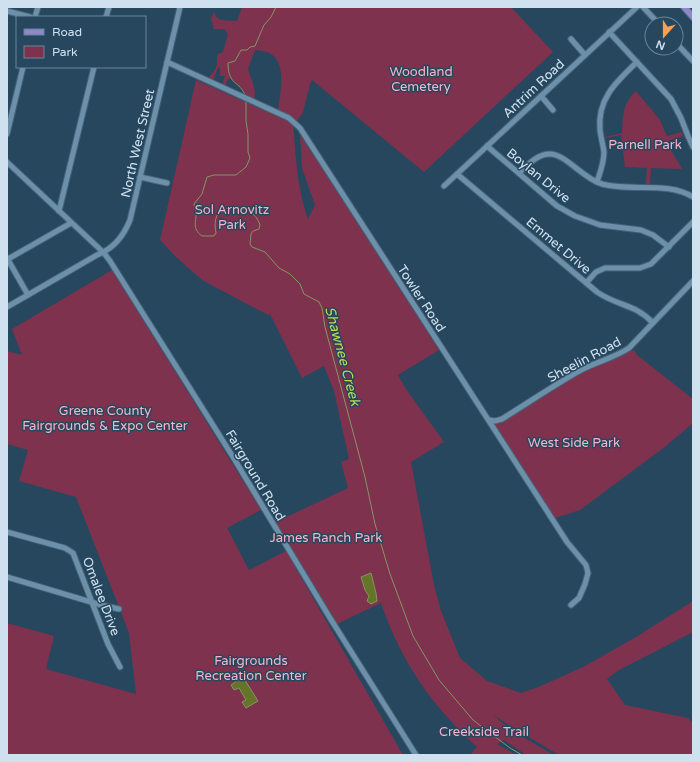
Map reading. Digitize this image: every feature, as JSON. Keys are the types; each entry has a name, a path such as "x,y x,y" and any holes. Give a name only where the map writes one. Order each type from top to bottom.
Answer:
{"main road":[{"path":"684,7 693,17"}],"street":[{"name":"North West Street","path":"104,253 121,236 128,226 180,7"},
{"name":"Antrim Road","path":"444,186 637,7"},
{"path":"643,7 651,16"},
{"path":"7,11 26,16"},
{"path":"609,32 674,104 693,147"},
{"path":"571,40 585,55"},
{"path":"684,51 693,61"},
{"name":"Towler Road","path":"167,62 289,118 300,128 567,542 586,565 588,573 585,584 579,598 571,605"},
{"path":"597,182 604,159 600,125 603,105 614,84 637,62"},
{"path":"7,134 23,68"},
{"path":"59,211 94,68"},
{"path":"541,96 553,110"},
{"name":"Boylan Drive","path":"487,146 557,206 575,216 600,225 642,230 654,235 669,247"},
{"path":"519,174 538,157 552,154 562,158 586,177 597,182 613,186 671,189 682,191 693,196"},
{"name":"Fairground Road","path":"7,162 104,253 153,329 416,755"},
{"name":"Emmet Drive","path":"457,174 607,298 641,311 653,322"},
{"path":"140,176 167,183"},
{"path":"586,282 596,272 605,268 636,268 647,266 654,262 693,222"},
{"path":"28,294 8,258 71,223"},
{"path":"7,307 97,255 104,253"},
{"name":"Sheelin Road","path":"489,420 495,421 502,419 567,378 592,365 625,351 693,281"},
{"name":"Omalee Drive","path":"7,532 70,550 74,556 108,644 120,667"},
{"path":"7,577 119,609"}],"green space":[{"path":"242,7 511,7 553,52 424,172 312,80 303,112 297,121 293,118 297,170 301,195 308,219 315,205 302,168 300,134 439,350 398,375 406,389 444,442 411,462 434,585 441,611 460,658 487,681 521,693 541,686 585,666 636,637 693,601 693,632 619,670 607,679 625,705 688,718 693,723 693,755 559,755 492,714 511,730 554,755 526,755 504,740 497,744 516,755 470,755 477,747 446,716 432,699 408,664 398,645 381,603 337,624 276,522 348,488 341,462 349,459 334,391 324,366 302,378 270,314 268,315 202,280 176,257 160,240 196,80 286,120 286,112 284,113 278,110 281,88 281,72 276,59 269,53 255,50 248,69 254,88 254,99 245,96 244,91 230,78 225,86 222,85 225,76 220,76 220,69 218,67 213,81 208,78 215,70 218,54 223,52 228,34 224,29 214,29 211,18 214,12 216,17 221,20 237,21"},
{"name":"Parnell Park","path":"636,91 660,120 667,136 682,132 683,136 668,141 672,152 682,169 651,168 650,184 646,184 647,168 625,167 621,135 605,137 622,133 624,110 631,96"},
{"path":"112,270 261,510 227,528 249,570 286,551 403,755 7,755 7,623 54,636 46,669 136,694 129,633 76,497 19,481 28,450 7,444 7,351 22,355 12,329"},
{"name":"West Side Park","path":"634,350 637,355 693,399 693,423 666,446 580,510 552,519 492,421 532,401 592,365"}],"shaded area":[{"path":"371,573 377,601 371,604 367,601 369,596 365,590 361,577"},
{"path":"243,677 258,701 246,708 242,702 246,700 239,688 234,690 231,685"}],"waterway":[{"name":"Shawnee Creek","path":"245,95 240,87 232,80 228,63 235,61 241,50 247,50 250,47 255,46 264,25 271,17 276,7"},
{"name":"Shawnee Creek","path":"246,100 248,152 250,158 246,167 236,175 214,175 207,177 202,194 194,204 196,211 195,224 197,230 202,236 214,236 216,233 215,226 218,214 225,209 235,208 245,210 253,214 260,225 259,229 253,231 251,234 250,244 252,247 265,252 279,268 290,274 300,284 304,294 319,302 322,308 325,327 365,477 375,524 390,574 413,636 439,680 473,720 510,748 522,755"}],"park label":[{"name":"Woodland Cemetery","path":"421,78"},
{"name":"Sol Arnovitz Park","path":"232,216"},
{"name":"Greene County Fairgrounds & Expo Center","path":"105,418"},
{"name":"James Ranch Park","path":"326,537"},
{"name":"Fairgrounds Recreation Center","path":"251,668"},
{"name":"Creekside Trail","path":"484,731"}]}
